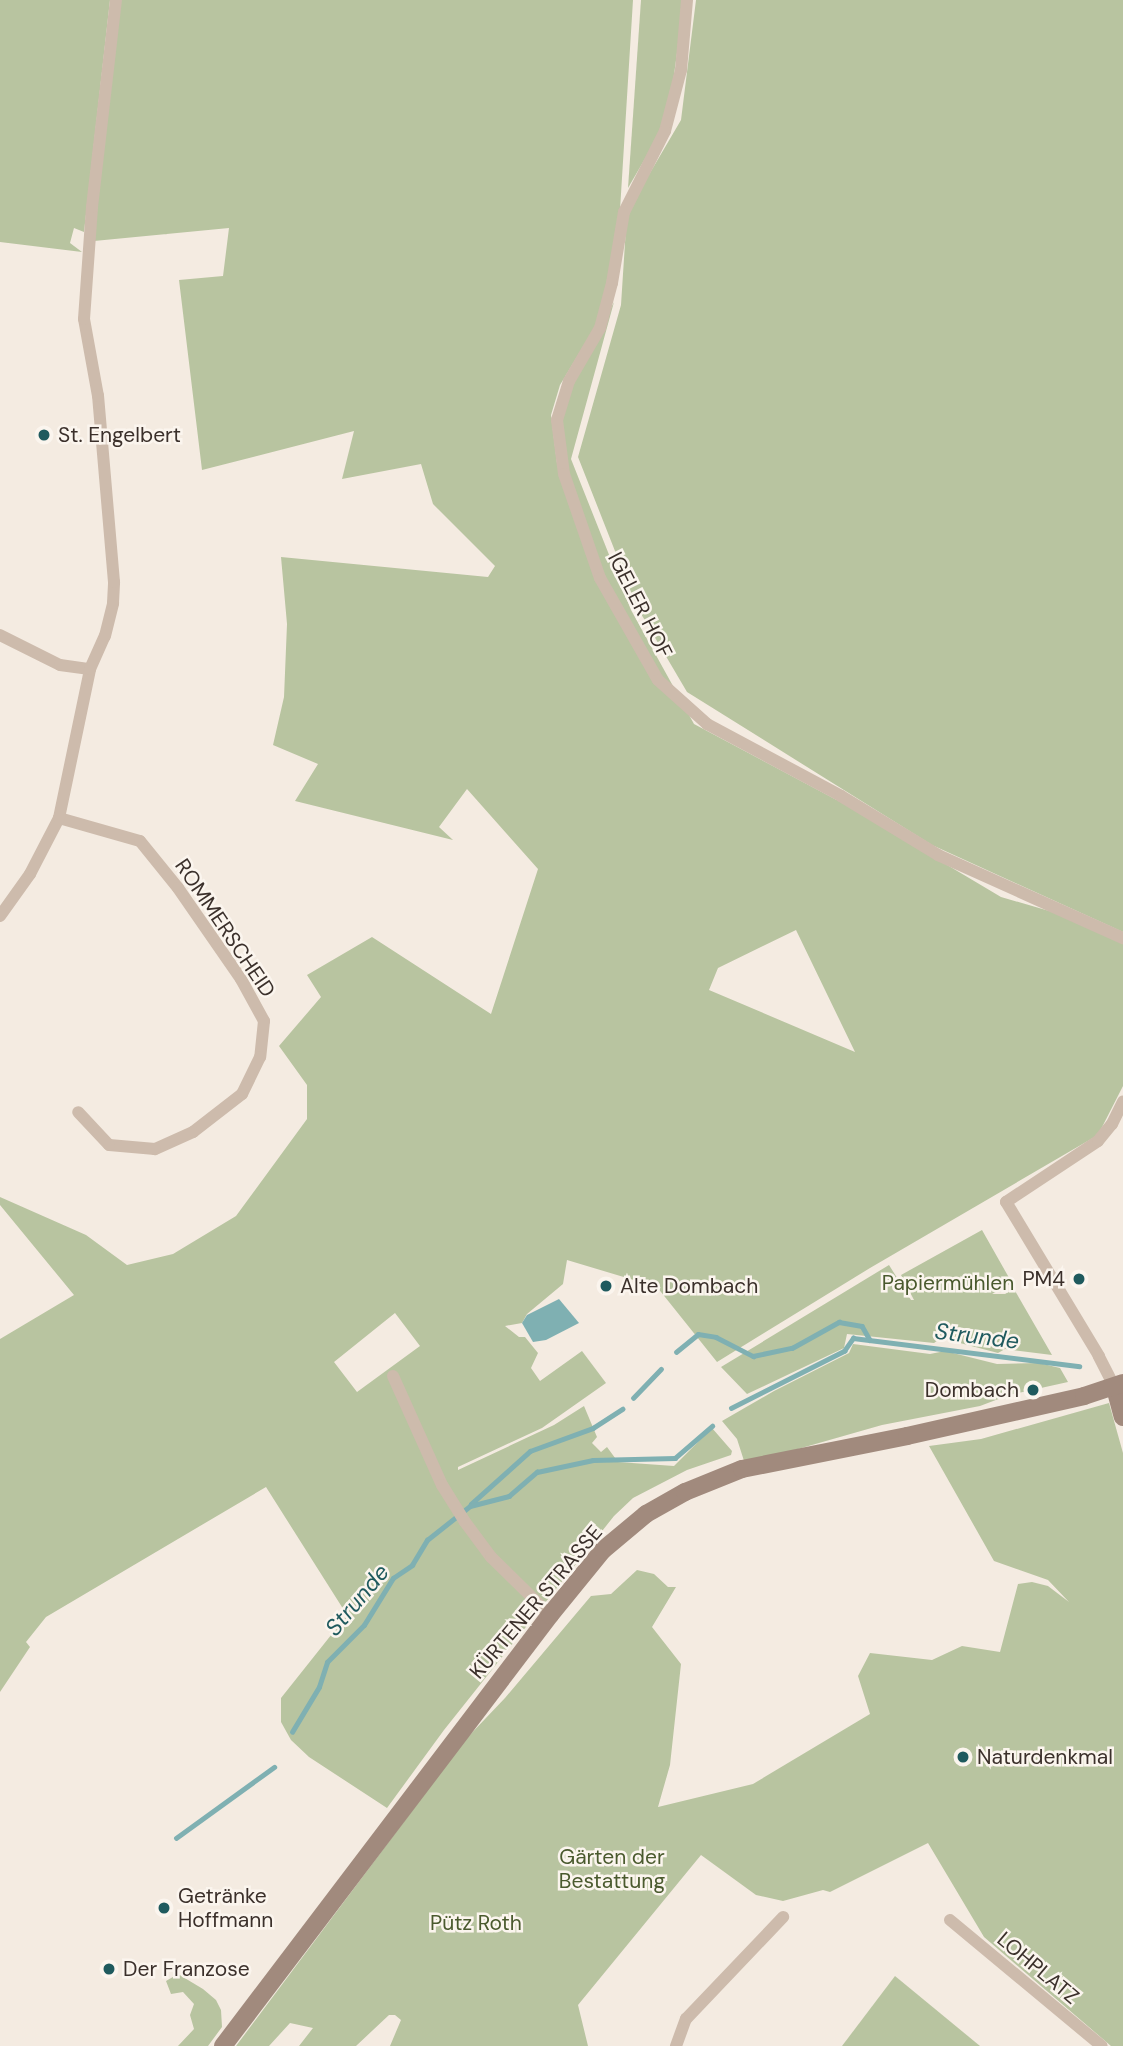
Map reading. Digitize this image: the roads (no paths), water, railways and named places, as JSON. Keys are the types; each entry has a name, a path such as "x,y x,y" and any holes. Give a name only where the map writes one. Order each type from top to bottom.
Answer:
{"main road":[{"path":"1119,1385 1123,1417"},
{"name":"KÜRTENER STRASSE","path":"223,2046 550,1615 603,1550 646,1514 685,1492 738,1470 907,1436 1119,1385"}],"street":[{"path":"0,916 30,874 59,818 90,669 105,636 114,582 98,396 84,319 90,268 92,207 116,0"},
{"name":"IGELER HOF","path":"687,0 681,71 664,131 624,212 612,283 600,328 569,381 557,420 564,474 600,578 658,680 707,723 841,796 938,855 1123,938"},
{"path":"0,635 60,665 90,669"},
{"name":"ROMMERSCHEID","path":"59,818 140,841 178,888 241,979 264,1021 260,1057 242,1094 193,1132 155,1149 109,1144 78,1112"},
{"path":"1119,1385 1006,1202 1098,1141 1112,1124 1123,1101"},
{"path":"393,1376 442,1485 465,1522 491,1557 550,1615"},
{"path":"676,2046 686,2019 783,1917"},
{"name":"LOHPLATZ","path":"950,1920 1102,2046"}],"water":[{"path":"559,1299 579,1323 546,1340 533,1342 522,1323 527,1315"}],"waterway":[{"name":"Strunde","path":"676,1352 698,1334 716,1337 753,1356 792,1348 839,1322 862,1326 870,1340"},
{"name":"Strunde","path":"731,1408 844,1351 853,1338 1079,1366"},
{"name":"Strunde","path":"633,1398 661,1369"},
{"name":"Strunde","path":"471,1504 530,1451 593,1428 622,1409"},
{"name":"Strunde","path":"292,1732 319,1687 327,1662 364,1625 393,1578 412,1565 427,1540 470,1506 509,1496 537,1472 593,1460 675,1458 712,1426"},
{"name":"Strunde","path":"176,1838 274,1767"}],"place":[{"name":"St. Engelbert","path":"44,435"},
{"name":"PM4","path":"1079,1279"},
{"name":"Alte Dombach","path":"606,1286"},
{"name":"Dombach","path":"1033,1390"},
{"name":"Naturdenkmal","path":"963,1757"},
{"name":"Getränke Hoffmann","path":"164,1908"},
{"name":"Der Franzose","path":"109,1969"}],"park label":[{"name":"Papiermühlen","path":"948,1283"},
{"name":"Gärten der Bestattung","path":"612,1869"},
{"name":"Pütz Roth","path":"476,1923"}]}
